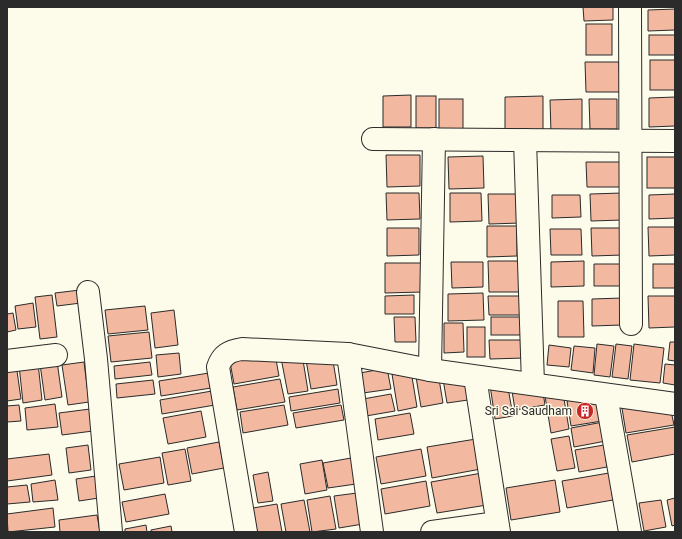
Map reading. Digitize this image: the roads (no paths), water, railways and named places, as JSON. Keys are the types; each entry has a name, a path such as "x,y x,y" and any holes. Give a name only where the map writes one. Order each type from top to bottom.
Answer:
{"street":[{"path":"630,7 631,324"},
{"path":"373,139 675,141"},
{"path":"430,370 434,139"},
{"path":"525,140 533,384"},
{"path":"88,292 112,532"},
{"path":"246,532 218,367 221,359 228,352 242,349 348,354 430,370 675,404"},
{"path":"348,354 372,532"},
{"path":"7,361 56,355"},
{"path":"432,532 498,527 476,376"},
{"path":"606,395 630,532"}],"place":[{"name":"Sri Sai Saudham","path":"585,411"}]}
